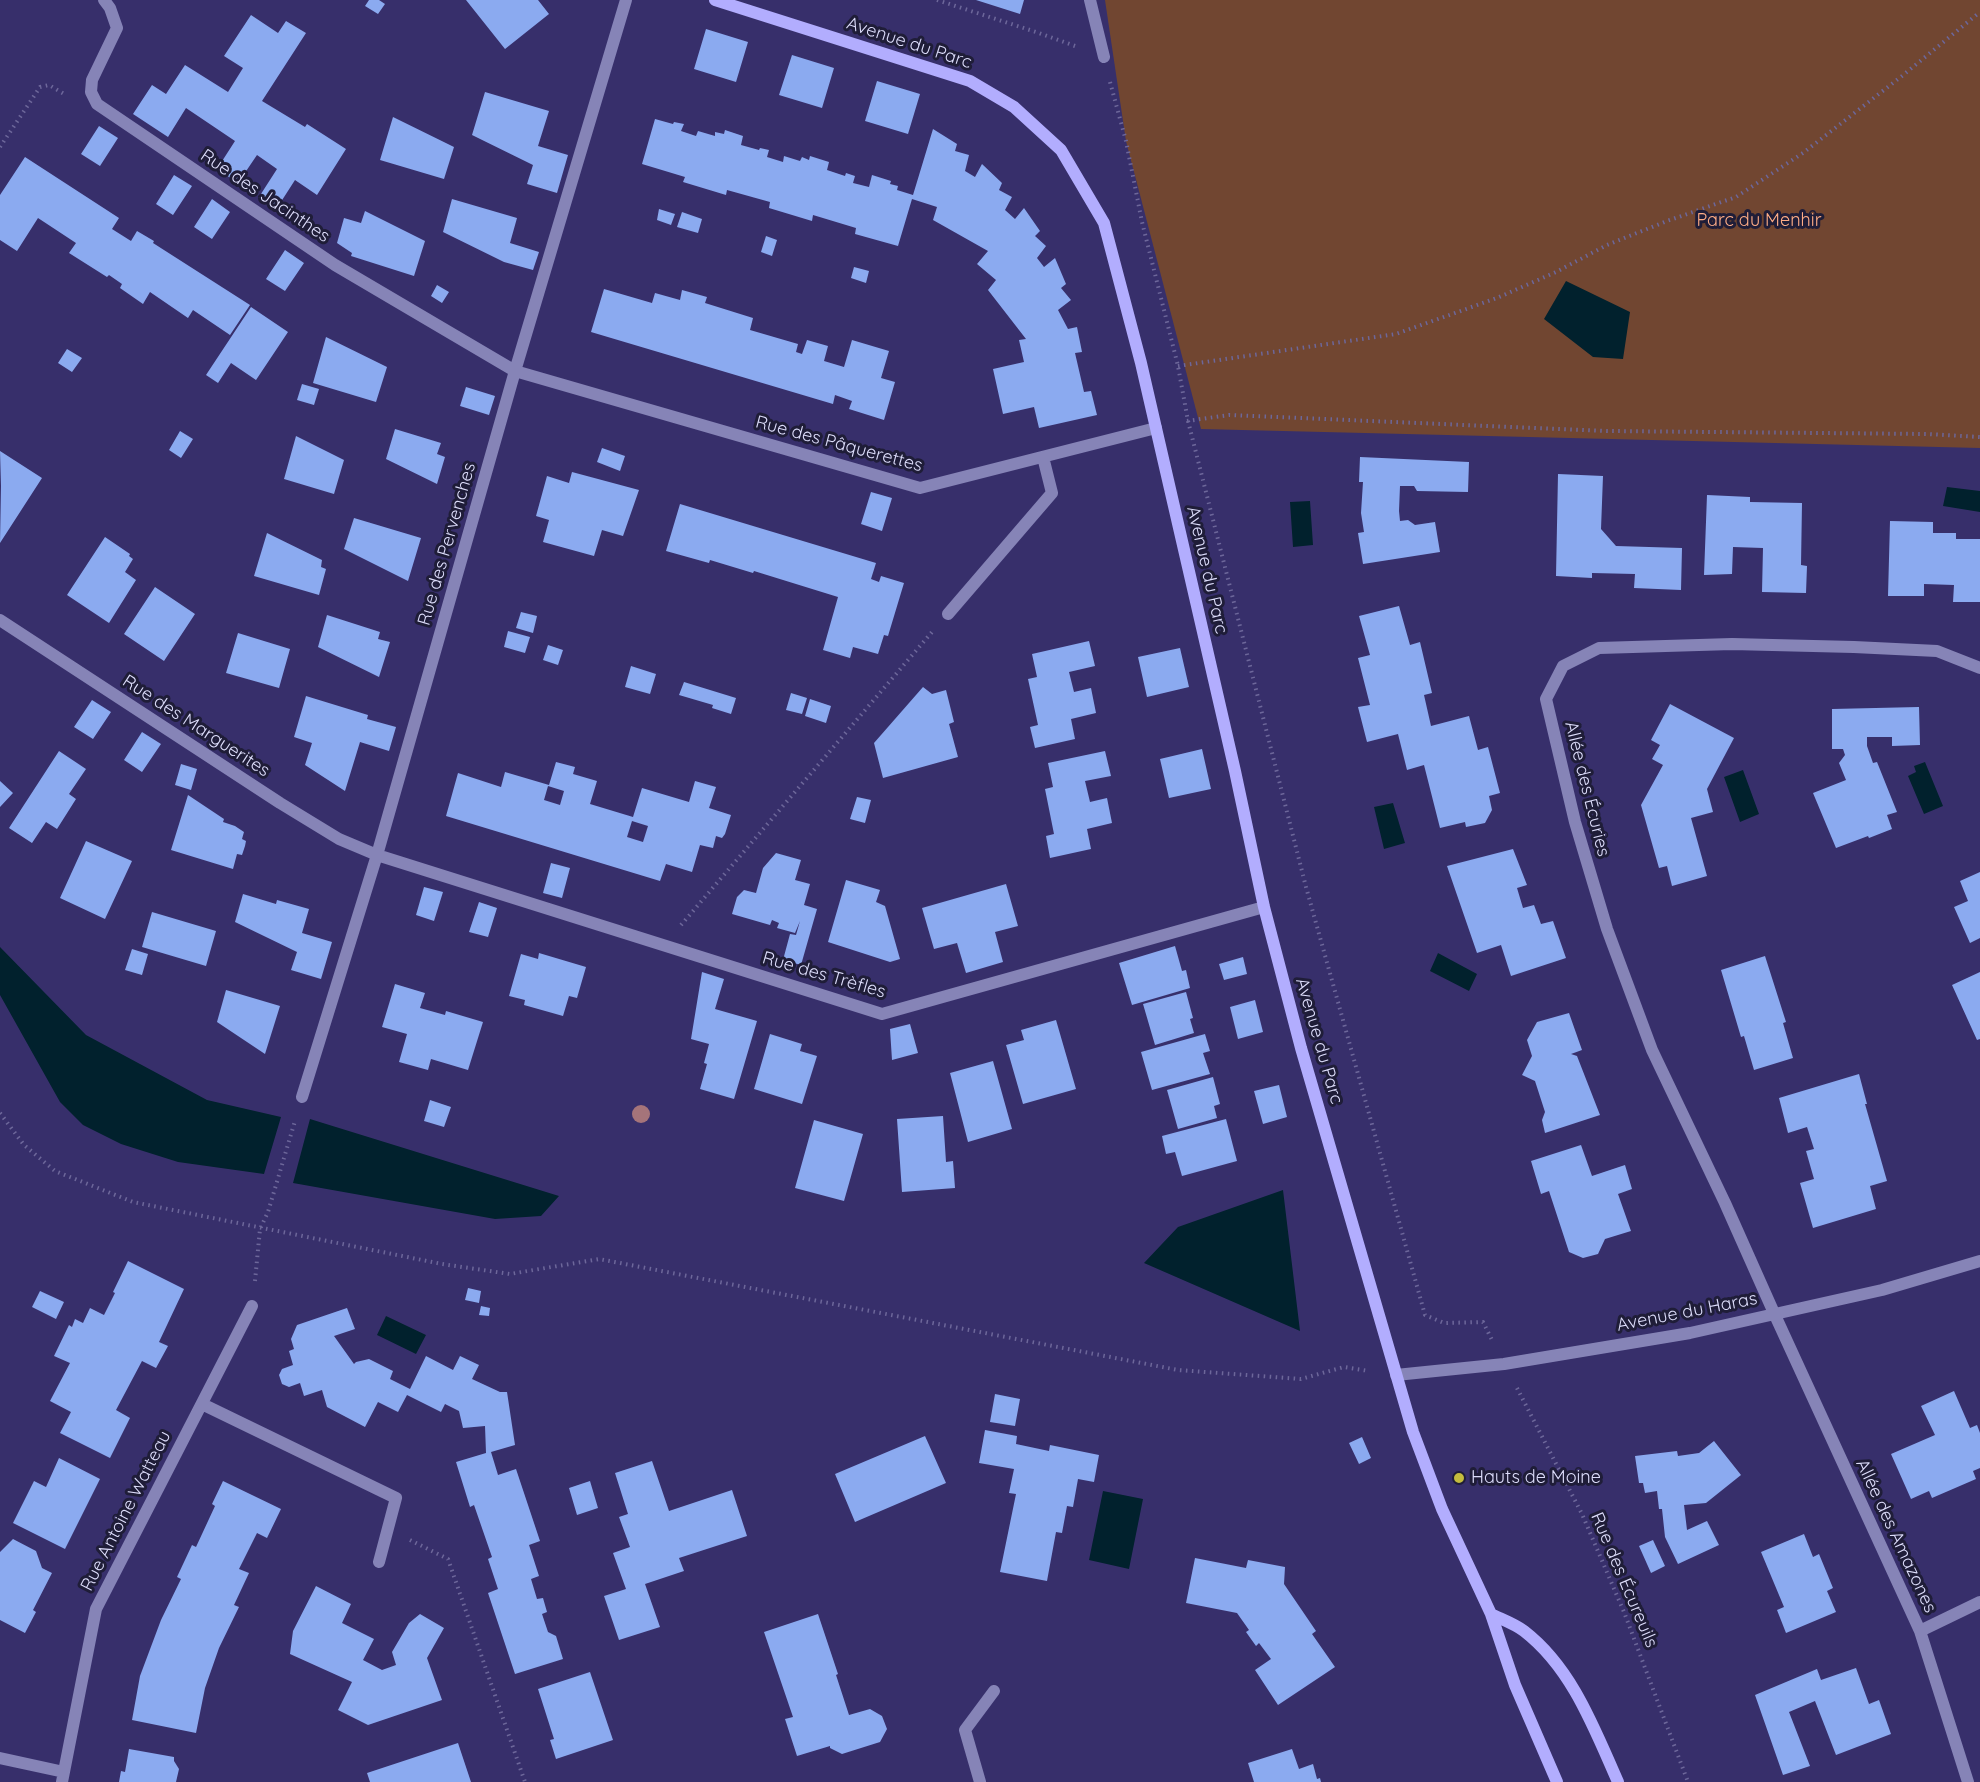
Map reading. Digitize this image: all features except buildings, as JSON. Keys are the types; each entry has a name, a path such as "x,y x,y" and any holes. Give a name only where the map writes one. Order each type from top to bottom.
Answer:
{"street":[{"path":"92,92 92,80 117,28 110,8 104,0"},
{"name":"Rue des Pervenches","path":"302,1097 377,855 515,371 626,0"},
{"name":"Avenue du Parc","path":"715,0 970,81 1014,107 1061,150 1104,223 1142,363 1264,907 1301,1048 1396,1375 1413,1432 1442,1509 1491,1614 1515,1685 1557,1782"},
{"path":"1090,0 1104,57"},
{"name":"Rue des Jacinthes","path":"92,92 97,104 121,122 335,265 515,371"},
{"name":"Rue des Pâquerettes","path":"515,371 920,488 1156,428"},
{"path":"948,614 1052,493 1043,457"},
{"name":"Rue des Marguerites","path":"0,620 280,803 339,839 377,855"},
{"name":"Allée des Écuries","path":"1774,1313 1725,1203 1652,1050 1607,928 1575,822 1546,699 1563,666 1599,648 1732,644 1889,648 1937,651 1980,668"},
{"name":"Rue des Trèfles","path":"377,855 882,1014 1264,907"},
{"name":"Avenue du Haras","path":"1396,1375 1504,1364 1690,1333 1882,1290 1980,1261"},
{"name":"Rue Antoine Watteau","path":"63,1777 96,1609 252,1306"},
{"name":"Allée des Amazones","path":"1774,1313 1920,1631 1968,1782"},
{"path":"202,1404 396,1498 379,1562"},
{"path":"1920,1631 1980,1602"},
{"path":"1491,1614 1523,1630 1558,1664 1582,1703 1618,1782"},
{"path":"980,1782 965,1730 994,1691"},
{"path":"0,1758 63,1777"}],"path":[{"path":"937,0 1104,57 1126,141 1142,222 1178,366 1188,421"},
{"path":"1178,366 1396,334 1497,298 1556,272 1607,245 1736,196 1803,153 1980,12"},
{"path":"0,147 39,87 49,86 71,98 92,92"},
{"path":"1156,428 1229,416 1607,431 1927,434 1980,437"},
{"name":"Rue des Écureuils","path":"1188,421 1306,887 1425,1315 1444,1323 1483,1322 1587,1525 1624,1612 1689,1782"},
{"path":"676,949 681,925 948,614"},
{"path":"252,1306 260,1229 268,1212 302,1097"},
{"path":"0,1113 24,1145 55,1171 133,1202 442,1264 510,1274 599,1258 1178,1370 1301,1378 1344,1367 1396,1375"},
{"path":"388,1528 448,1559 525,1782"}],"green space":[{"name":"Parc du Menhir","path":"1105,0 1980,0 1980,448 1201,429 1126,141"}],"water":[{"path":"1566,281 1630,312 1623,359 1593,357 1544,319"},
{"path":"1947,487 1980,491 1980,512 1943,506"},
{"path":"1310,501 1313,545 1293,547 1290,502"},
{"path":"1925,762 1943,806 1924,814 1908,776 1916,772 1914,766"},
{"path":"1743,770 1759,814 1740,822 1724,777"},
{"path":"1393,803 1405,843 1384,849 1374,807"},
{"path":"0,947 86,1035 207,1100 281,1117 264,1174 178,1162 121,1144 83,1125 60,1102 0,995"},
{"path":"1438,953 1477,974 1469,991 1430,971"},
{"path":"310,1119 559,1196 541,1216 495,1219 293,1183"},
{"path":"1283,1190 1300,1331 1144,1263 1178,1227"},
{"path":"386,1316 426,1335 416,1354 377,1335"},
{"path":"1103,1491 1143,1499 1129,1569 1089,1560"}],"place":[{"name":"Hauts de Moine","path":"1459,1478"}]}
